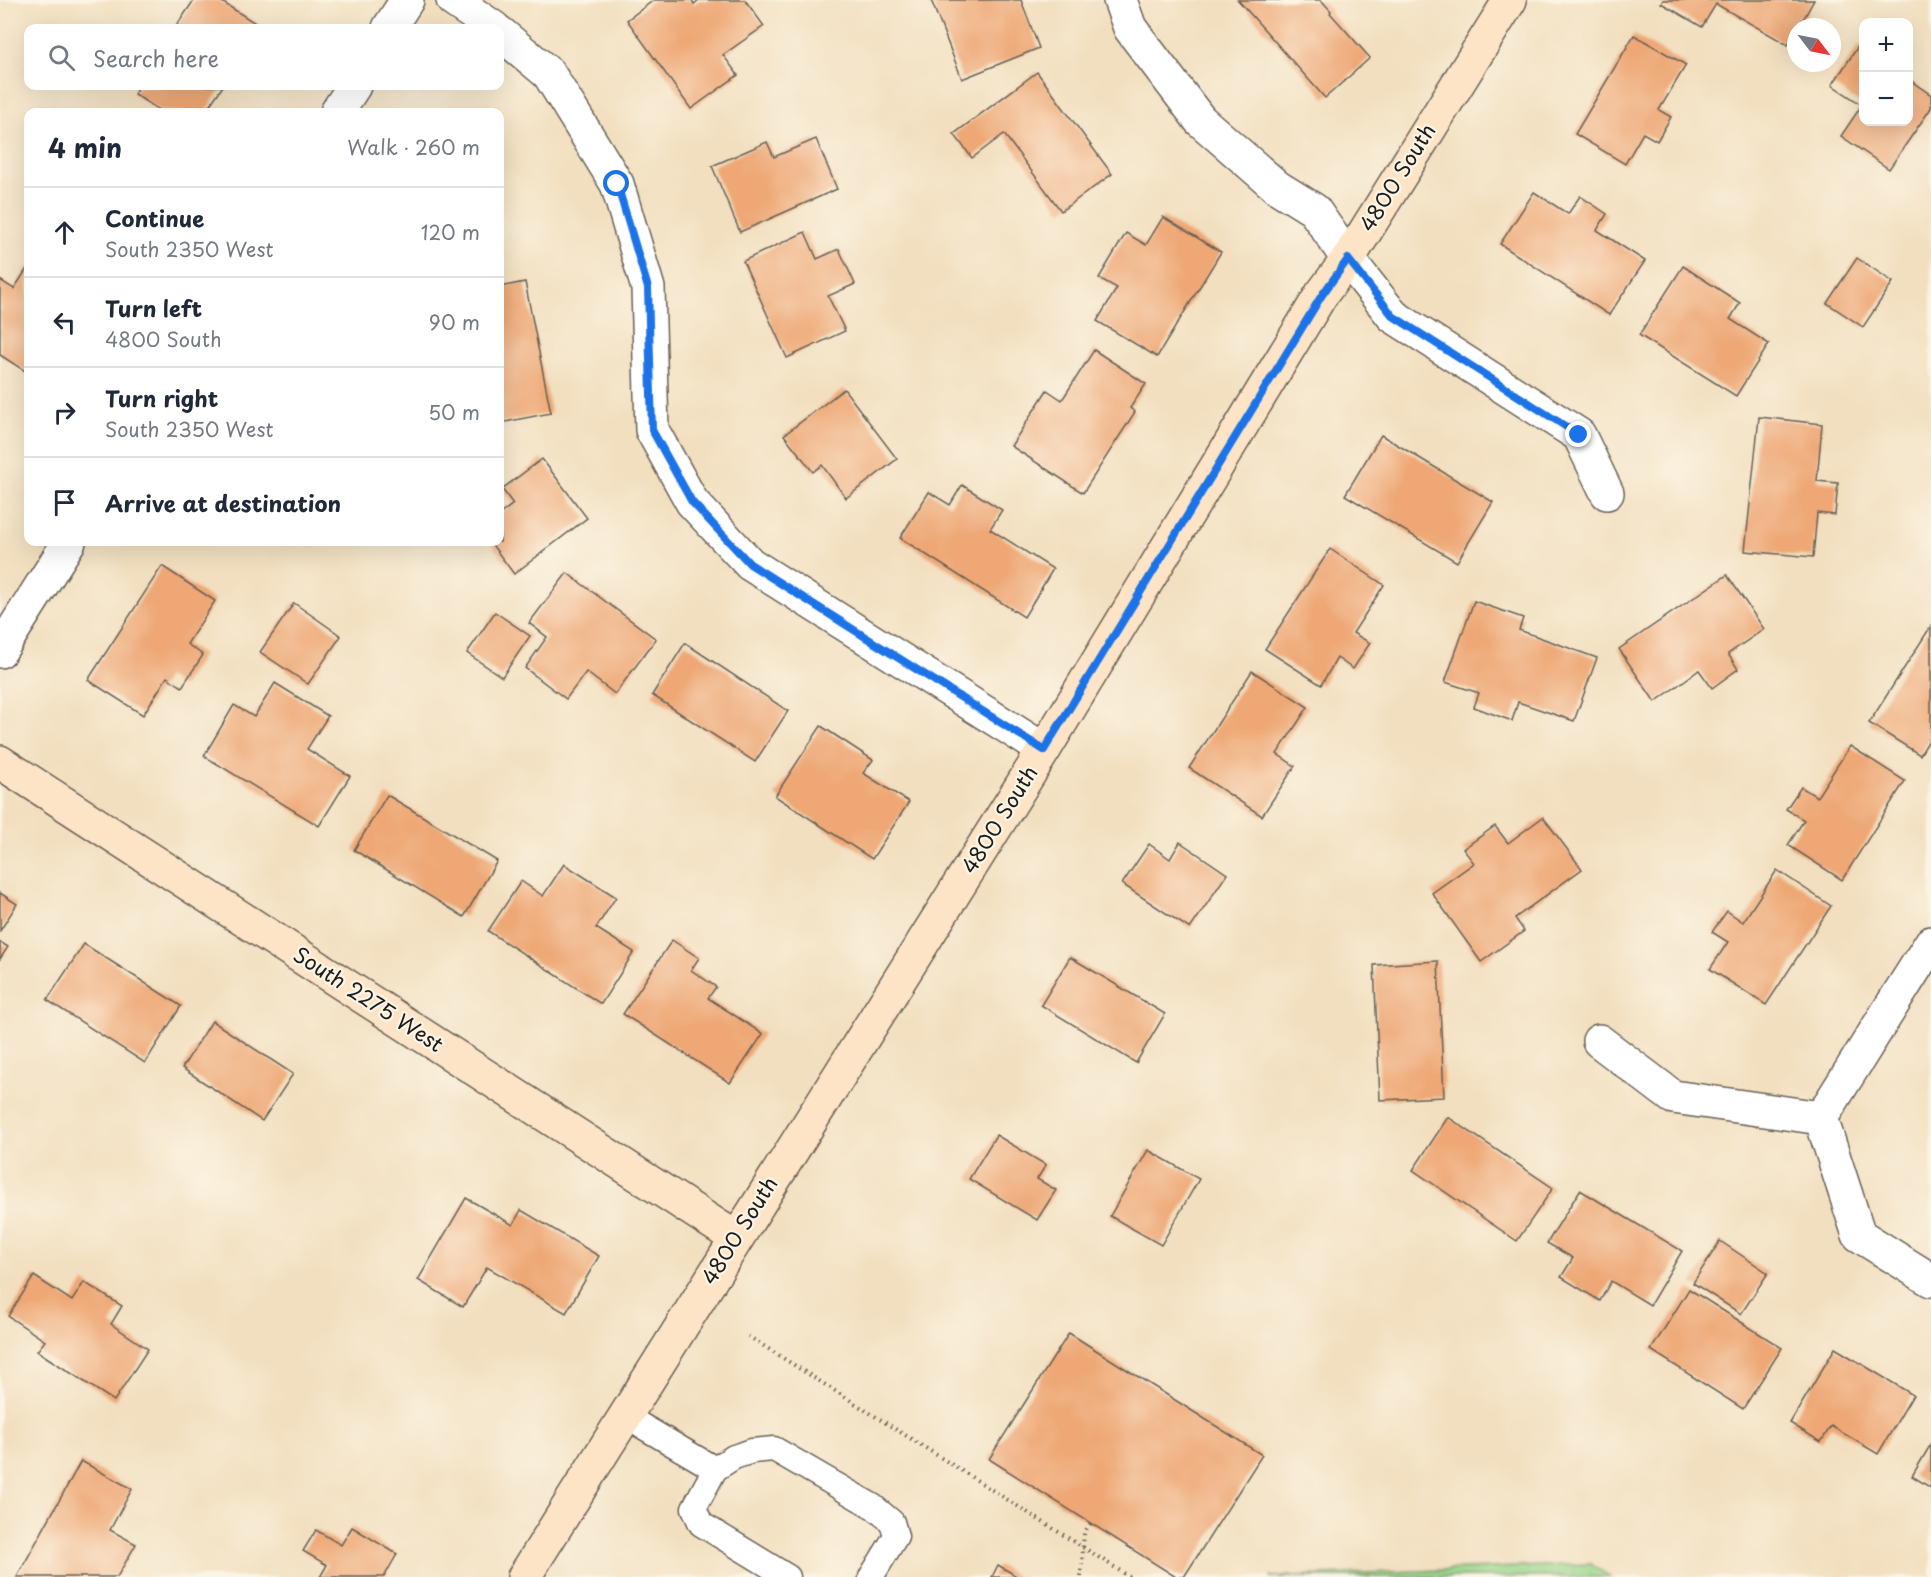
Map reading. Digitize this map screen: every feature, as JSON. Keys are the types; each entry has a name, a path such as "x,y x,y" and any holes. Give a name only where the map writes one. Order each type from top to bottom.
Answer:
{"main road":[{"name":"4800 South","path":"524,1577 1044,750 1322,295 1348,259 1510,0"},
{"name":"South 2275 West","path":"0,762 736,1238"}],"street":[{"path":"392,24 407,0"},
{"path":"453,0 488,24"},
{"path":"1120,0 1130,28 1200,120 1277,187 1314,210 1348,259 1393,316 1579,435 1607,493"},
{"path":"504,36 549,74 617,184 648,288 652,430 692,502 750,564 1044,750"},
{"path":"340,108 351,90"},
{"path":"0,651 66,546"},
{"path":"1931,942 1821,1118 1859,1235 1931,1280"},
{"path":"1599,1041 1673,1097 1821,1118"}],"lane":[{"path":"625,1416 715,1469"},
{"path":"788,1577 701,1524 694,1508 715,1469 734,1457 752,1451 774,1449 874,1507 892,1522 896,1536 871,1577"}],"path":[{"path":"748,1336 1130,1577"},
{"path":"1081,1577 1084,1533 1091,1523"}],"green space":[{"path":"1591,1564 1610,1577 1270,1577"}],"building":[{"path":"194,0 219,0 257,24 178,24"},
{"path":"654,0 692,0 694,4 699,0 745,0 764,26 723,55 738,75 691,109 627,20"},
{"path":"931,0 1021,0 1039,48 962,79"},
{"path":"1238,0 1321,0 1370,58 1325,98"},
{"path":"1663,0 1814,0 1804,18 1787,18 1787,44 1716,4 1702,27 1661,3"},
{"path":"1634,35 1686,65 1659,110 1671,117 1657,141 1643,133 1625,164 1575,134"},
{"path":"1859,45 1859,103 1832,85"},
{"path":"1037,72 1112,174 1061,211 1004,134 972,158 954,134"},
{"path":"1913,82 1931,95 1931,108 1889,169 1841,136 1859,109 1859,126 1913,126"},
{"path":"136,90 220,90 208,108 156,108 134,94"},
{"path":"816,139 837,189 740,232 712,166 767,142 774,157"},
{"path":"1534,192 1568,214 1580,196 1607,214 1597,230 1645,261 1609,315 1500,244"},
{"path":"1163,217 1221,252 1157,357 1097,321 1117,288 1099,278 1126,233 1146,245"},
{"path":"805,232 817,259 839,249 855,284 828,296 845,331 787,358 743,261"},
{"path":"1857,258 1893,282 1863,327 1827,303"},
{"path":"1683,266 1740,303 1730,319 1769,344 1736,396 1639,335"},
{"path":"24,273 24,370 0,355 0,280 14,289"},
{"path":"525,282 551,413 504,422 504,286"},
{"path":"1094,350 1146,384 1130,408 1135,412 1083,493 1011,446 1047,390 1062,400"},
{"path":"844,389 897,459 846,498 822,465 813,472 784,435"},
{"path":"1759,417 1822,424 1817,481 1838,483 1835,515 1817,513 1813,557 1745,551"},
{"path":"1381,435 1493,502 1457,562 1345,495"},
{"path":"542,459 587,518 514,574 493,546 504,546 504,511 513,504 504,492 504,488"},
{"path":"962,485 1002,510 990,529 1053,569 1024,617 900,538 929,492 950,505"},
{"path":"1330,549 1384,585 1353,633 1370,643 1353,669 1337,658 1321,685 1265,649"},
{"path":"162,566 215,601 187,644 203,655 182,687 167,677 143,715 88,680"},
{"path":"567,573 656,639 615,694 586,672 566,699 525,668 547,637 529,623"},
{"path":"1727,575 1764,629 1728,654 1738,669 1712,688 1699,670 1655,702 1619,649"},
{"path":"1474,601 1523,618 1519,630 1597,658 1574,721 1518,702 1512,721 1474,707 1479,693 1445,682"},
{"path":"294,603 341,636 308,684 260,652"},
{"path":"495,612 530,636 502,677 467,653"},
{"path":"1931,626 1931,737 1920,755 1869,723"},
{"path":"685,643 788,711 755,762 652,695"},
{"path":"1252,671 1308,707 1277,754 1295,766 1262,816 1189,768"},
{"path":"275,683 328,716 307,749 350,776 319,826 204,756 234,705 254,717"},
{"path":"821,726 873,760 863,773 909,802 872,859 775,796"},
{"path":"1850,746 1905,781 1842,880 1788,845 1804,820 1786,809 1801,787 1817,797"},
{"path":"387,795 497,861 464,917 354,850"},
{"path":"1543,817 1582,869 1515,918 1524,931 1481,962 1432,893 1474,863 1463,849 1495,826 1508,843"},
{"path":"1180,842 1227,874 1190,929 1122,884 1149,844 1170,859"},
{"path":"564,864 616,897 596,928 634,952 601,1004 488,931 521,881 543,896"},
{"path":"1777,870 1831,906 1766,1005 1710,969 1728,942 1712,932 1727,911 1743,922"},
{"path":"0,893 17,904 0,931"},
{"path":"672,940 699,958 691,970 716,987 708,998 763,1034 730,1083 623,1014"},
{"path":"0,942 8,947 0,959"},
{"path":"84,944 181,1006 145,1063 47,1000"},
{"path":"1070,957 1165,1014 1136,1063 1041,1005"},
{"path":"1438,961 1444,1097 1380,1100 1374,965"},
{"path":"212,1021 293,1074 262,1121 182,1068"},
{"path":"1448,1117 1553,1188 1517,1241 1413,1170"},
{"path":"996,1135 1046,1165 1037,1179 1056,1190 1037,1220 969,1179"},
{"path":"1148,1150 1199,1179 1161,1245 1110,1216"},
{"path":"1580,1190 1682,1251 1650,1305 1611,1281 1600,1301 1561,1277 1573,1258 1547,1243"},
{"path":"466,1198 513,1225 521,1210 599,1256 566,1313 487,1267 463,1307 418,1280"},
{"path":"1720,1241 1768,1273 1741,1314 1693,1283"},
{"path":"34,1276 72,1301 84,1282 122,1306 111,1324 148,1349 114,1401 37,1351 45,1341 8,1316"},
{"path":"1689,1289 1782,1348 1743,1409 1651,1350"},
{"path":"1069,1333 1262,1455 1184,1577 1176,1577 989,1459"},
{"path":"1835,1348 1913,1395 1878,1454 1831,1426 1821,1442 1790,1423"},
{"path":"1931,1444 1931,1488 1912,1476"},
{"path":"81,1461 132,1489 110,1530 136,1544 117,1577 17,1577"},
{"path":"352,1527 397,1554 384,1577 320,1577 327,1565 303,1551 316,1530 341,1545"},
{"path":"998,1565 1018,1577 992,1577"}],"route":[{"path":"617,184 648,288 652,430 692,502 750,564 1044,750 1322,295 1348,259 1393,316 1579,435"}]}
